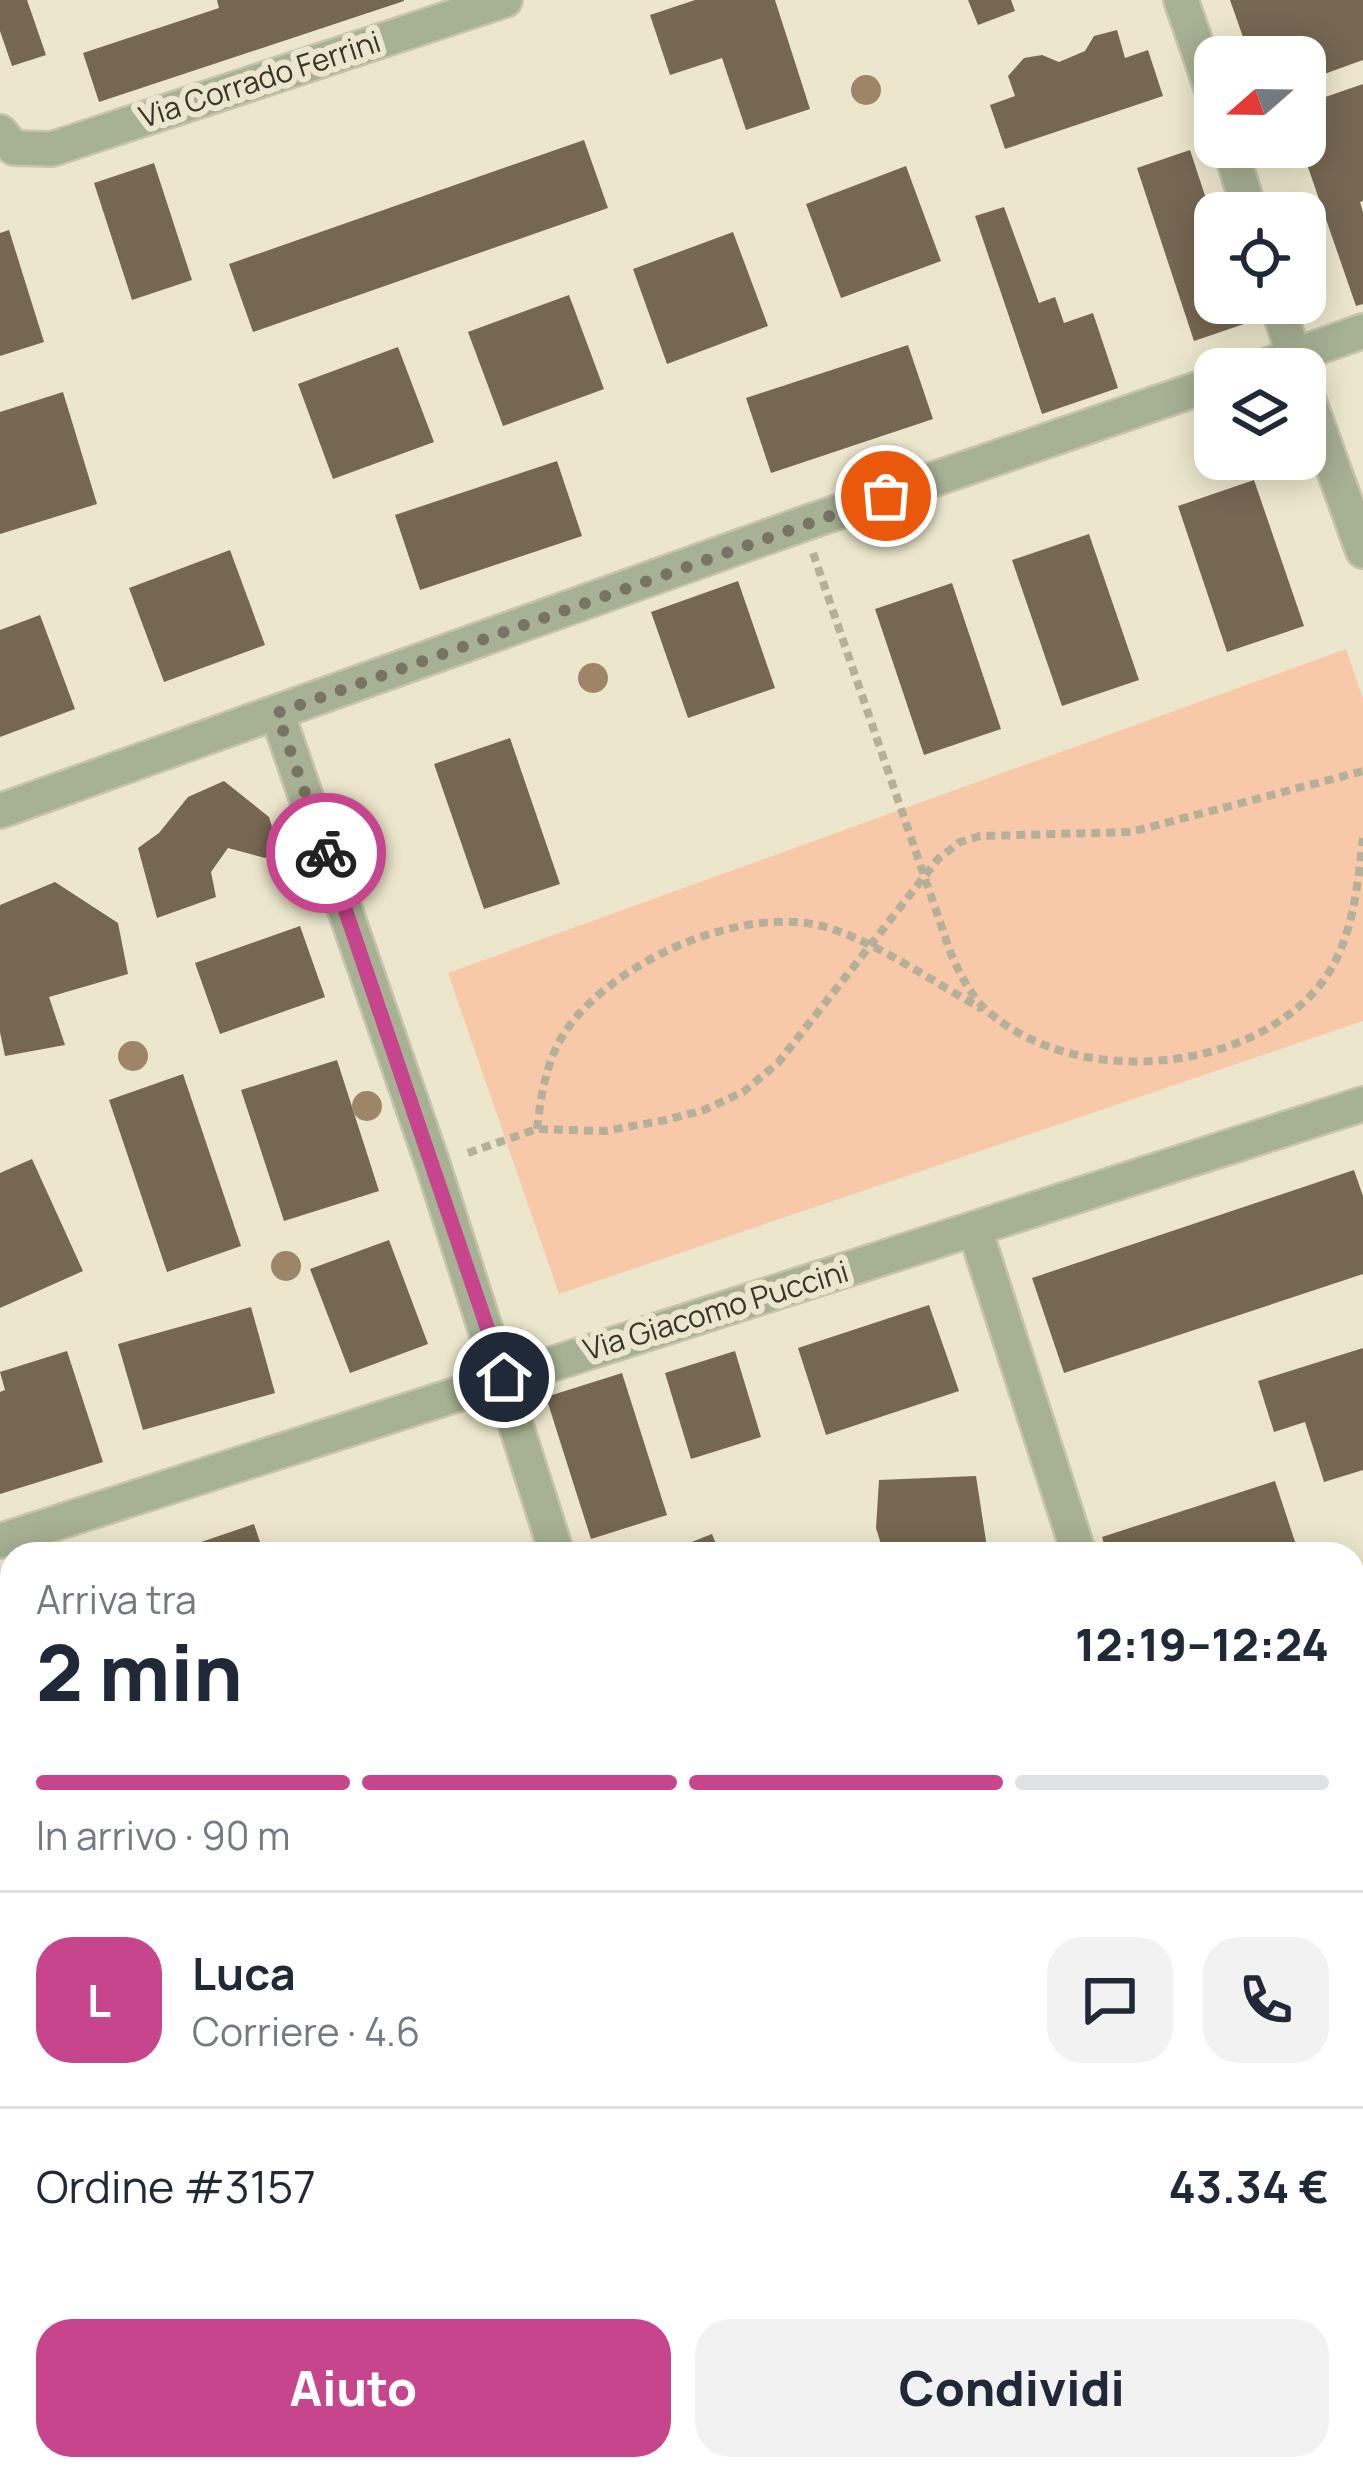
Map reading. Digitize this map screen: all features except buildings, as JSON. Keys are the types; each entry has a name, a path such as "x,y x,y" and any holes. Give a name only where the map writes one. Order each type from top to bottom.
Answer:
{"street":[{"name":"Via Corrado Ferrini","path":"7,140 52,149 505,0"},
{"path":"1180,0 1194,40"},
{"path":"1326,348 1363,331"},
{"path":"0,811 803,524 1194,390"},
{"path":"1326,448 1363,551"},
{"path":"277,713 504,1377 553,1542"},
{"name":"Via Giacomo Puccini","path":"0,1541 1363,1104"},
{"path":"975,1230 1075,1542"}],"path":[{"path":"803,524 964,983 988,1013"},
{"path":"433,1165 537,1129 605,1131 704,1110 743,1092 778,1064 938,859 960,842 980,836 1131,832 1363,771"},
{"path":"537,1129 547,1071 563,1035 593,997 635,966 734,928 789,922 833,929 1023,1036 1076,1054 1128,1060 1188,1056 1251,1038 1286,1018 1316,990 1339,953 1352,916 1363,838"}],"shaded area":[{"path":"1346,649 1363,699 1363,1021 559,1294 448,973"}],"way so far":[{"path":"326,853 277,713 886,496"}],"route":[{"path":"326,853 504,1377"}]}
